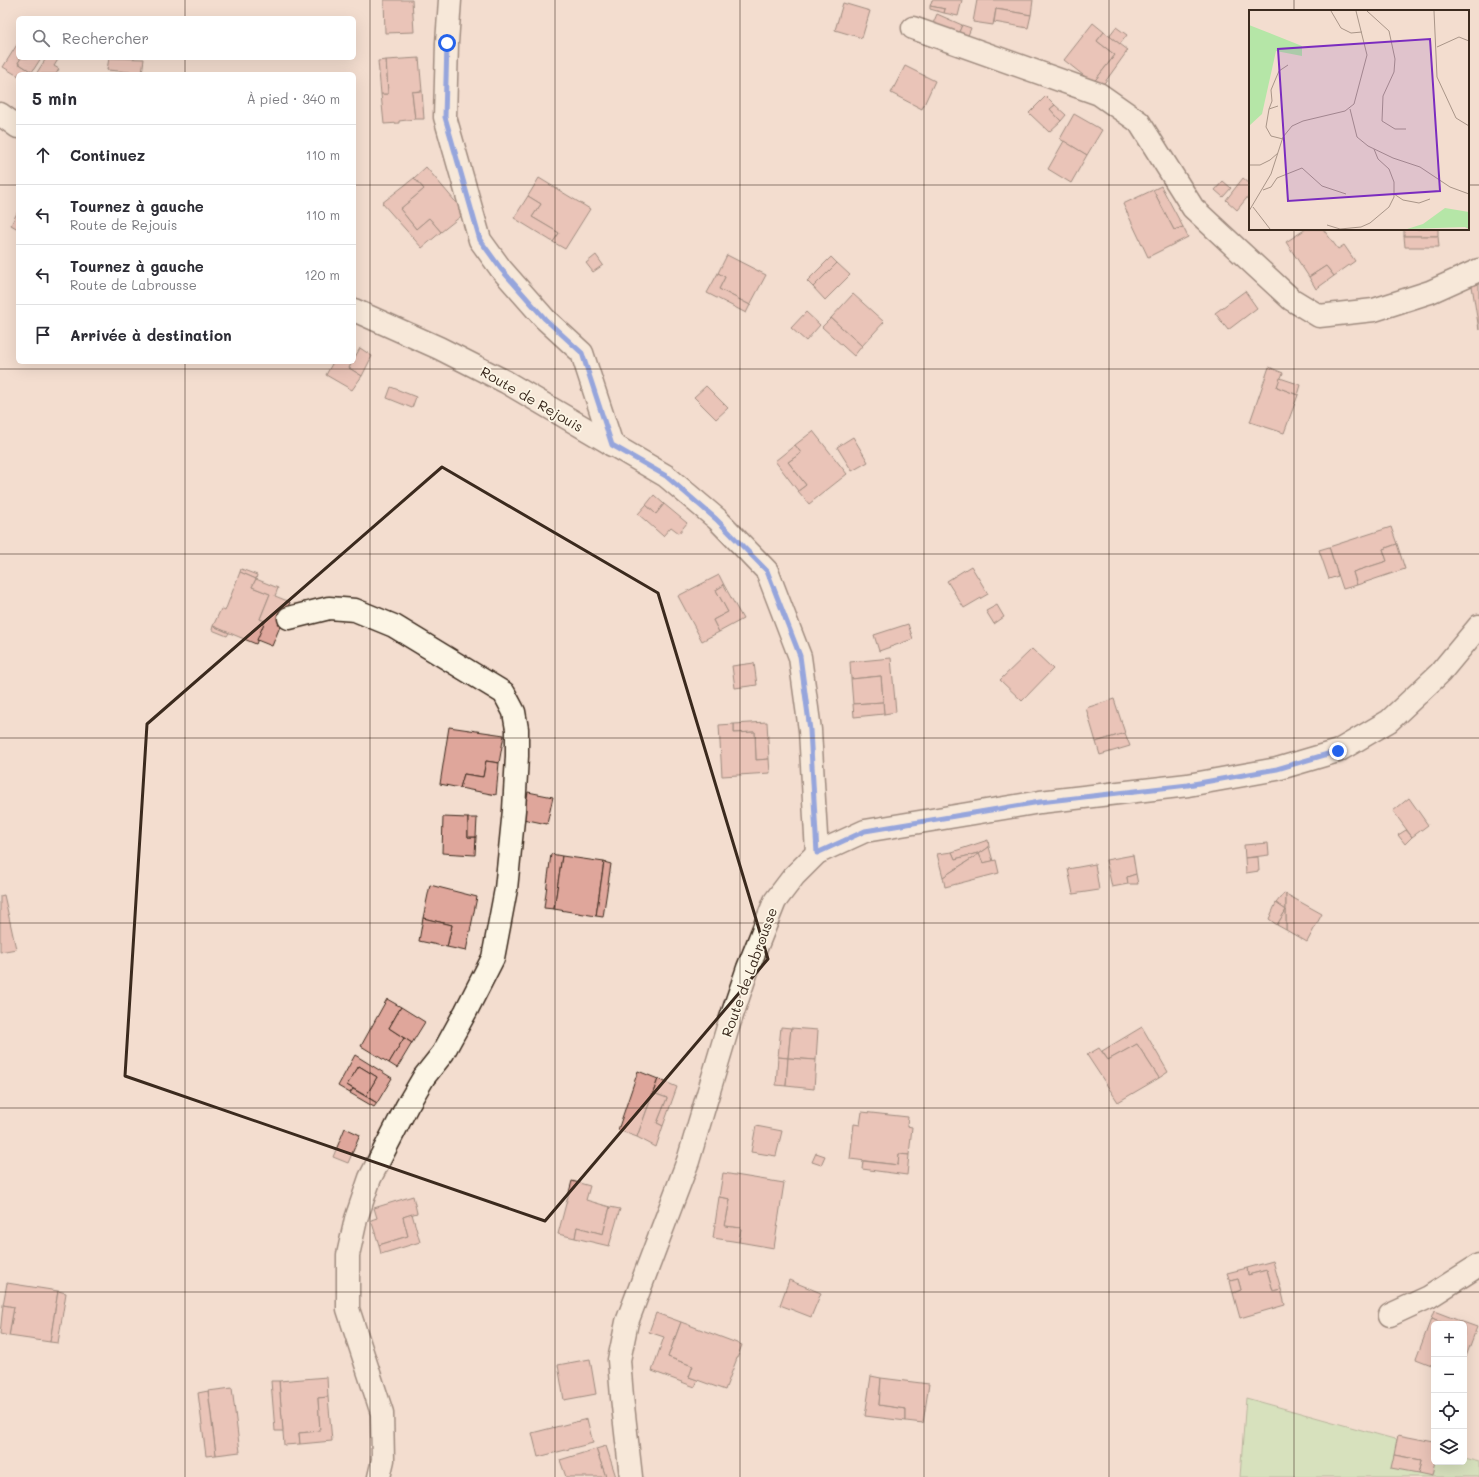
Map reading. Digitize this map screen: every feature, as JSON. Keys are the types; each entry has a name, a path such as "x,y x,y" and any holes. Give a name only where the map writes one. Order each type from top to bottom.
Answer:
{"street":[{"path":"450,0 445,117 480,240 501,269 545,319 582,353 612,445"},
{"path":"913,28 1099,94 1139,122 1193,208 1291,299 1319,316 1374,310 1430,292 1479,270"},
{"path":"0,114 16,126"},
{"name":"Route de Rejouis","path":"356,311 439,348 506,382 666,476 716,519 767,571 800,656 810,730 817,853"},
{"path":"289,618 329,608 355,610 394,626 504,693 514,712 517,728 515,794 506,889 493,958 443,1053 424,1077 407,1106 370,1178 356,1219 348,1255 348,1309 382,1413 384,1440 383,1460 379,1477"},
{"name":"Route de Labrousse","path":"631,1477 619,1360 627,1322 688,1161 728,1027 751,960 775,901 794,876 817,853 865,831 1040,802 1188,785 1277,769 1338,751 1389,721 1440,673 1479,626"},
{"path":"1390,1315 1429,1297 1479,1265"}],"highlighted area":[{"path":"442,467 658,593 768,959 545,1221 125,1076 147,724"}],"green space":[{"path":"1246,1398 1431,1449 1431,1465 1467,1465 1467,1459 1479,1462 1479,1477 1240,1477"}],"building":[{"path":"384,0 412,0 414,32 385,33"},
{"path":"932,0 962,0 958,16 944,13 945,9 930,6"},
{"path":"977,0 1033,0 1031,15 996,9 993,25 973,22"},
{"path":"843,3 870,11 862,38 835,30"},
{"path":"930,6 945,9 944,13 930,9"},
{"path":"996,9 1031,15 1028,28 994,22"},
{"path":"937,14 962,25 956,39 931,28"},
{"path":"1093,23 1104,32 1097,41 1115,55 1093,83 1064,60"},
{"path":"962,25 971,28 965,43 956,39"},
{"path":"1116,27 1127,35 1120,44 1109,36"},
{"path":"1104,32 1128,50 1100,89 1093,83 1115,55 1097,41"},
{"path":"16,46 16,60 20,60 18,63 32,72 16,72 16,75 3,67"},
{"path":"419,58 422,91 412,92 415,119 399,121 399,123 384,124 381,94 388,94 386,60"},
{"path":"20,60 40,60 32,72 18,63"},
{"path":"45,60 58,60 54,66 59,69 57,72 37,72"},
{"path":"109,60 144,60 142,72 107,70"},
{"path":"386,60 388,94 381,94 378,61"},
{"path":"905,66 935,81 922,109 891,93"},
{"path":"422,91 424,119 415,119 412,92"},
{"path":"1046,96 1055,105 1050,109 1061,121 1049,132 1029,113"},
{"path":"1055,105 1066,115 1061,121 1050,109"},
{"path":"1074,114 1102,130 1087,155 1060,139"},
{"path":"1064,141 1087,155 1071,183 1048,169"},
{"path":"426,167 465,213 441,232 429,218 416,229 400,209 424,189 414,178"},
{"path":"414,178 424,189 400,209 416,229 429,218 441,232 422,248 382,203"},
{"path":"539,178 590,209 565,249 553,242 559,233 532,217 541,204 528,196"},
{"path":"1243,178 1249,183 1249,195 1237,210 1226,200"},
{"path":"1223,181 1231,188 1223,197 1215,190"},
{"path":"1161,186 1183,227 1174,230 1153,190"},
{"path":"1153,190 1174,230 1183,227 1188,237 1148,257 1123,204"},
{"path":"528,196 541,204 532,217 559,233 553,242 514,218"},
{"path":"16,215 16,228 11,225"},
{"path":"1304,230 1324,230 1338,249 1344,245 1355,261 1334,276 1326,266 1309,277 1286,242"},
{"path":"1404,230 1438,230 1438,236 1404,236"},
{"path":"1404,236 1438,236 1439,247 1405,247"},
{"path":"596,255 603,265 593,272 586,263"},
{"path":"727,255 766,275 750,305 719,289 725,277 718,273"},
{"path":"831,257 837,263 813,287 807,281"},
{"path":"837,263 850,275 825,300 813,287"},
{"path":"1326,266 1334,276 1316,289 1309,277"},
{"path":"718,273 725,277 719,289 750,305 746,313 707,293"},
{"path":"1479,284 1479,330 1472,286"},
{"path":"1245,291 1257,308 1228,330 1215,313"},
{"path":"853,294 884,322 862,346 831,318"},
{"path":"806,312 820,325 806,341 791,328"},
{"path":"831,318 862,346 854,356 822,327"},
{"path":"360,348 372,356 362,376 349,368 351,364 356,364 356,355"},
{"path":"332,364 351,364 349,368 362,376 352,390 326,375"},
{"path":"1269,367 1283,373 1277,387 1298,395 1284,433 1250,422"},
{"path":"1280,378 1301,385 1298,395 1277,387"},
{"path":"706,386 728,408 716,419 694,397"},
{"path":"391,387 416,397 412,408 387,398"},
{"path":"813,431 847,474 809,504 798,491 806,485 788,462 801,453 795,445"},
{"path":"853,437 868,462 852,471 837,447"},
{"path":"795,445 801,453 788,462 806,485 798,491 775,461"},
{"path":"654,495 664,504 656,514 646,505"},
{"path":"664,504 687,523 679,533 671,527 663,536 638,514 646,505 656,514"},
{"path":"1391,527 1397,544 1383,549 1387,561 1353,572 1357,585 1343,589 1329,547"},
{"path":"1397,544 1405,569 1357,585 1353,572 1387,561 1383,549"},
{"path":"1329,547 1338,576 1329,579 1319,550"},
{"path":"971,566 988,594 964,608 947,581"},
{"path":"241,569 257,575 256,579 240,572"},
{"path":"240,572 256,579 252,587 270,594 260,619 265,621 256,644 213,626 221,609 225,611"},
{"path":"719,575 724,585 716,590 728,612 713,620 719,632 702,641 678,596"},
{"path":"256,579 278,588 275,596 290,602 272,646 257,640 265,621 260,619 270,594 252,587"},
{"path":"724,585 743,619 719,632 713,620 728,612 716,590"},
{"path":"997,605 1004,617 994,624 986,611"},
{"path":"908,624 913,639 879,651 874,635"},
{"path":"213,626 229,633 227,636 212,630"},
{"path":"1032,649 1053,669 1022,701 1000,680"},
{"path":"891,658 896,712 884,714 881,676 851,679 850,662"},
{"path":"754,663 757,685 735,688 732,666"},
{"path":"881,676 883,702 853,704 851,679"},
{"path":"1114,699 1125,733 1096,742 1086,708"},
{"path":"883,702 884,714 854,717 853,704"},
{"path":"767,722 769,759 756,760 755,732 734,733 734,724"},
{"path":"734,724 734,733 755,732 756,760 769,759 770,773 722,776 719,725"},
{"path":"449,727 504,735 499,763 486,761 483,777 464,774 460,788 440,784"},
{"path":"1125,733 1130,746 1100,755 1096,742"},
{"path":"486,761 499,763 496,795 460,788 464,774 483,777"},
{"path":"528,792 553,797 547,824 523,819"},
{"path":"1409,798 1428,825 1412,837 1393,811"},
{"path":"443,817 468,818 468,837 476,837 475,855 442,853"},
{"path":"468,818 477,818 476,837 468,837"},
{"path":"1406,830 1412,837 1405,844 1398,835"},
{"path":"988,840 989,847 979,854 955,859 952,852"},
{"path":"1268,843 1269,855 1245,858 1244,845"},
{"path":"989,847 993,861 983,863 979,854"},
{"path":"952,852 955,859 979,854 943,877 937,854"},
{"path":"551,854 562,856 554,909 544,908"},
{"path":"979,854 983,863 996,860 999,873 945,887 943,877"},
{"path":"1133,855 1136,874 1127,877 1128,884 1112,887 1106,860"},
{"path":"562,856 604,862 596,916 554,909"},
{"path":"1258,857 1259,871 1246,873 1245,858"},
{"path":"604,862 611,864 603,917 596,916"},
{"path":"1095,864 1099,890 1073,894 1068,869"},
{"path":"1136,874 1138,884 1128,884 1127,877"},
{"path":"430,885 477,897 466,951 447,947 452,925 423,918"},
{"path":"1284,893 1286,894 1286,910 1276,903"},
{"path":"1286,894 1322,914 1307,942 1286,930"},
{"path":"4,895 16,949 0,952 0,896"},
{"path":"1276,903 1286,910 1277,925 1269,919"},
{"path":"1286,910 1286,930 1277,925"},
{"path":"423,918 452,925 447,947 419,941"},
{"path":"387,999 401,1007 389,1028 404,1038 389,1063 361,1046"},
{"path":"401,1007 425,1022 412,1043 389,1028"},
{"path":"781,1027 791,1028 788,1058 778,1057"},
{"path":"1142,1027 1168,1072 1159,1078 1137,1044 1108,1060 1102,1051"},
{"path":"791,1028 818,1030 816,1060 788,1058"},
{"path":"404,1038 412,1043 397,1068 389,1063"},
{"path":"1137,1044 1159,1078 1118,1102 1087,1055 1099,1048 1108,1060"},
{"path":"355,1055 392,1078 377,1103 366,1096 377,1077 359,1066 347,1085 353,1089 350,1093 338,1086"},
{"path":"778,1057 788,1058 786,1086 776,1085"},
{"path":"788,1058 816,1060 814,1089 786,1086"},
{"path":"359,1066 377,1077 366,1096 347,1085"},
{"path":"638,1071 658,1079 637,1137 618,1130"},
{"path":"658,1079 677,1087 663,1126 657,1123 667,1098 653,1093"},
{"path":"353,1089 377,1103 374,1107 350,1093"},
{"path":"653,1093 667,1098 657,1123 663,1126 656,1147 637,1137"},
{"path":"862,1112 908,1117 907,1126 912,1127 909,1155 899,1154 898,1165 850,1159 854,1124 860,1125"},
{"path":"756,1126 782,1131 776,1156 751,1152"},
{"path":"345,1128 360,1135 348,1163 333,1157"},
{"path":"816,1153 825,1156 821,1165 812,1162"},
{"path":"899,1154 909,1155 907,1175 862,1169 863,1161 898,1165"},
{"path":"723,1173 784,1183 774,1248 739,1242 741,1228 725,1226 730,1199 719,1197"},
{"path":"572,1181 590,1186 586,1200 610,1207 603,1234 577,1227 575,1238 558,1234"},
{"path":"413,1196 417,1213 403,1217 408,1236 379,1245 371,1220 377,1218 374,1208"},
{"path":"719,1197 730,1199 725,1226 741,1228 739,1242 713,1238"},
{"path":"610,1207 620,1209 609,1246 575,1238 577,1227 603,1234"},
{"path":"412,1214 420,1242 381,1254 379,1245 408,1236 403,1217"},
{"path":"1273,1261 1281,1289 1273,1291 1267,1270 1248,1275 1247,1268"},
{"path":"1247,1268 1248,1275 1267,1270 1273,1291 1281,1289 1285,1305 1240,1318 1233,1293 1241,1290 1238,1279 1230,1281 1227,1273"},
{"path":"1238,1279 1241,1290 1233,1293 1230,1281"},
{"path":"789,1280 821,1293 811,1317 780,1305"},
{"path":"7,1283 58,1291 50,1342 9,1336 14,1307 3,1305"},
{"path":"58,1291 66,1293 58,1343 50,1342"},
{"path":"3,1305 14,1307 9,1336 0,1334"},
{"path":"1434,1311 1460,1321 1437,1321 1431,1319"},
{"path":"656,1313 681,1322 668,1357 693,1366 689,1377 698,1380 695,1387 652,1371 664,1337 649,1332"},
{"path":"1431,1319 1437,1321 1431,1321 1431,1365 1416,1359"},
{"path":"681,1322 742,1345 725,1390 689,1377 693,1366 668,1357"},
{"path":"1467,1323 1477,1327 1467,1354"},
{"path":"590,1359 596,1394 564,1400 558,1365"},
{"path":"871,1376 881,1378 879,1405 906,1409 906,1421 865,1416"},
{"path":"327,1377 328,1397 318,1398 320,1431 299,1433 300,1444 284,1445 279,1381"},
{"path":"881,1378 929,1384 923,1423 906,1421 906,1409 879,1405"},
{"path":"271,1381 279,1381 283,1431 275,1431"},
{"path":"232,1388 240,1452 216,1455 208,1391"},
{"path":"208,1391 216,1455 206,1456 198,1393"},
{"path":"328,1397 332,1441 300,1444 299,1433 320,1431 318,1398"},
{"path":"587,1419 593,1443 538,1457 532,1433"},
{"path":"1398,1435 1431,1441 1431,1465 1434,1465 1432,1476 1418,1473 1421,1460 1394,1455"},
{"path":"606,1446 616,1477 606,1477 596,1449"},
{"path":"596,1449 606,1477 566,1477 560,1460"},
{"path":"1394,1455 1421,1460 1418,1473 1391,1468"}],"route":[{"path":"447,43 445,117 480,240 501,269 545,319 582,353 612,445 666,476 716,519 767,571 800,656 810,730 817,853 865,831 1040,802 1188,785 1277,769 1338,751"}]}
